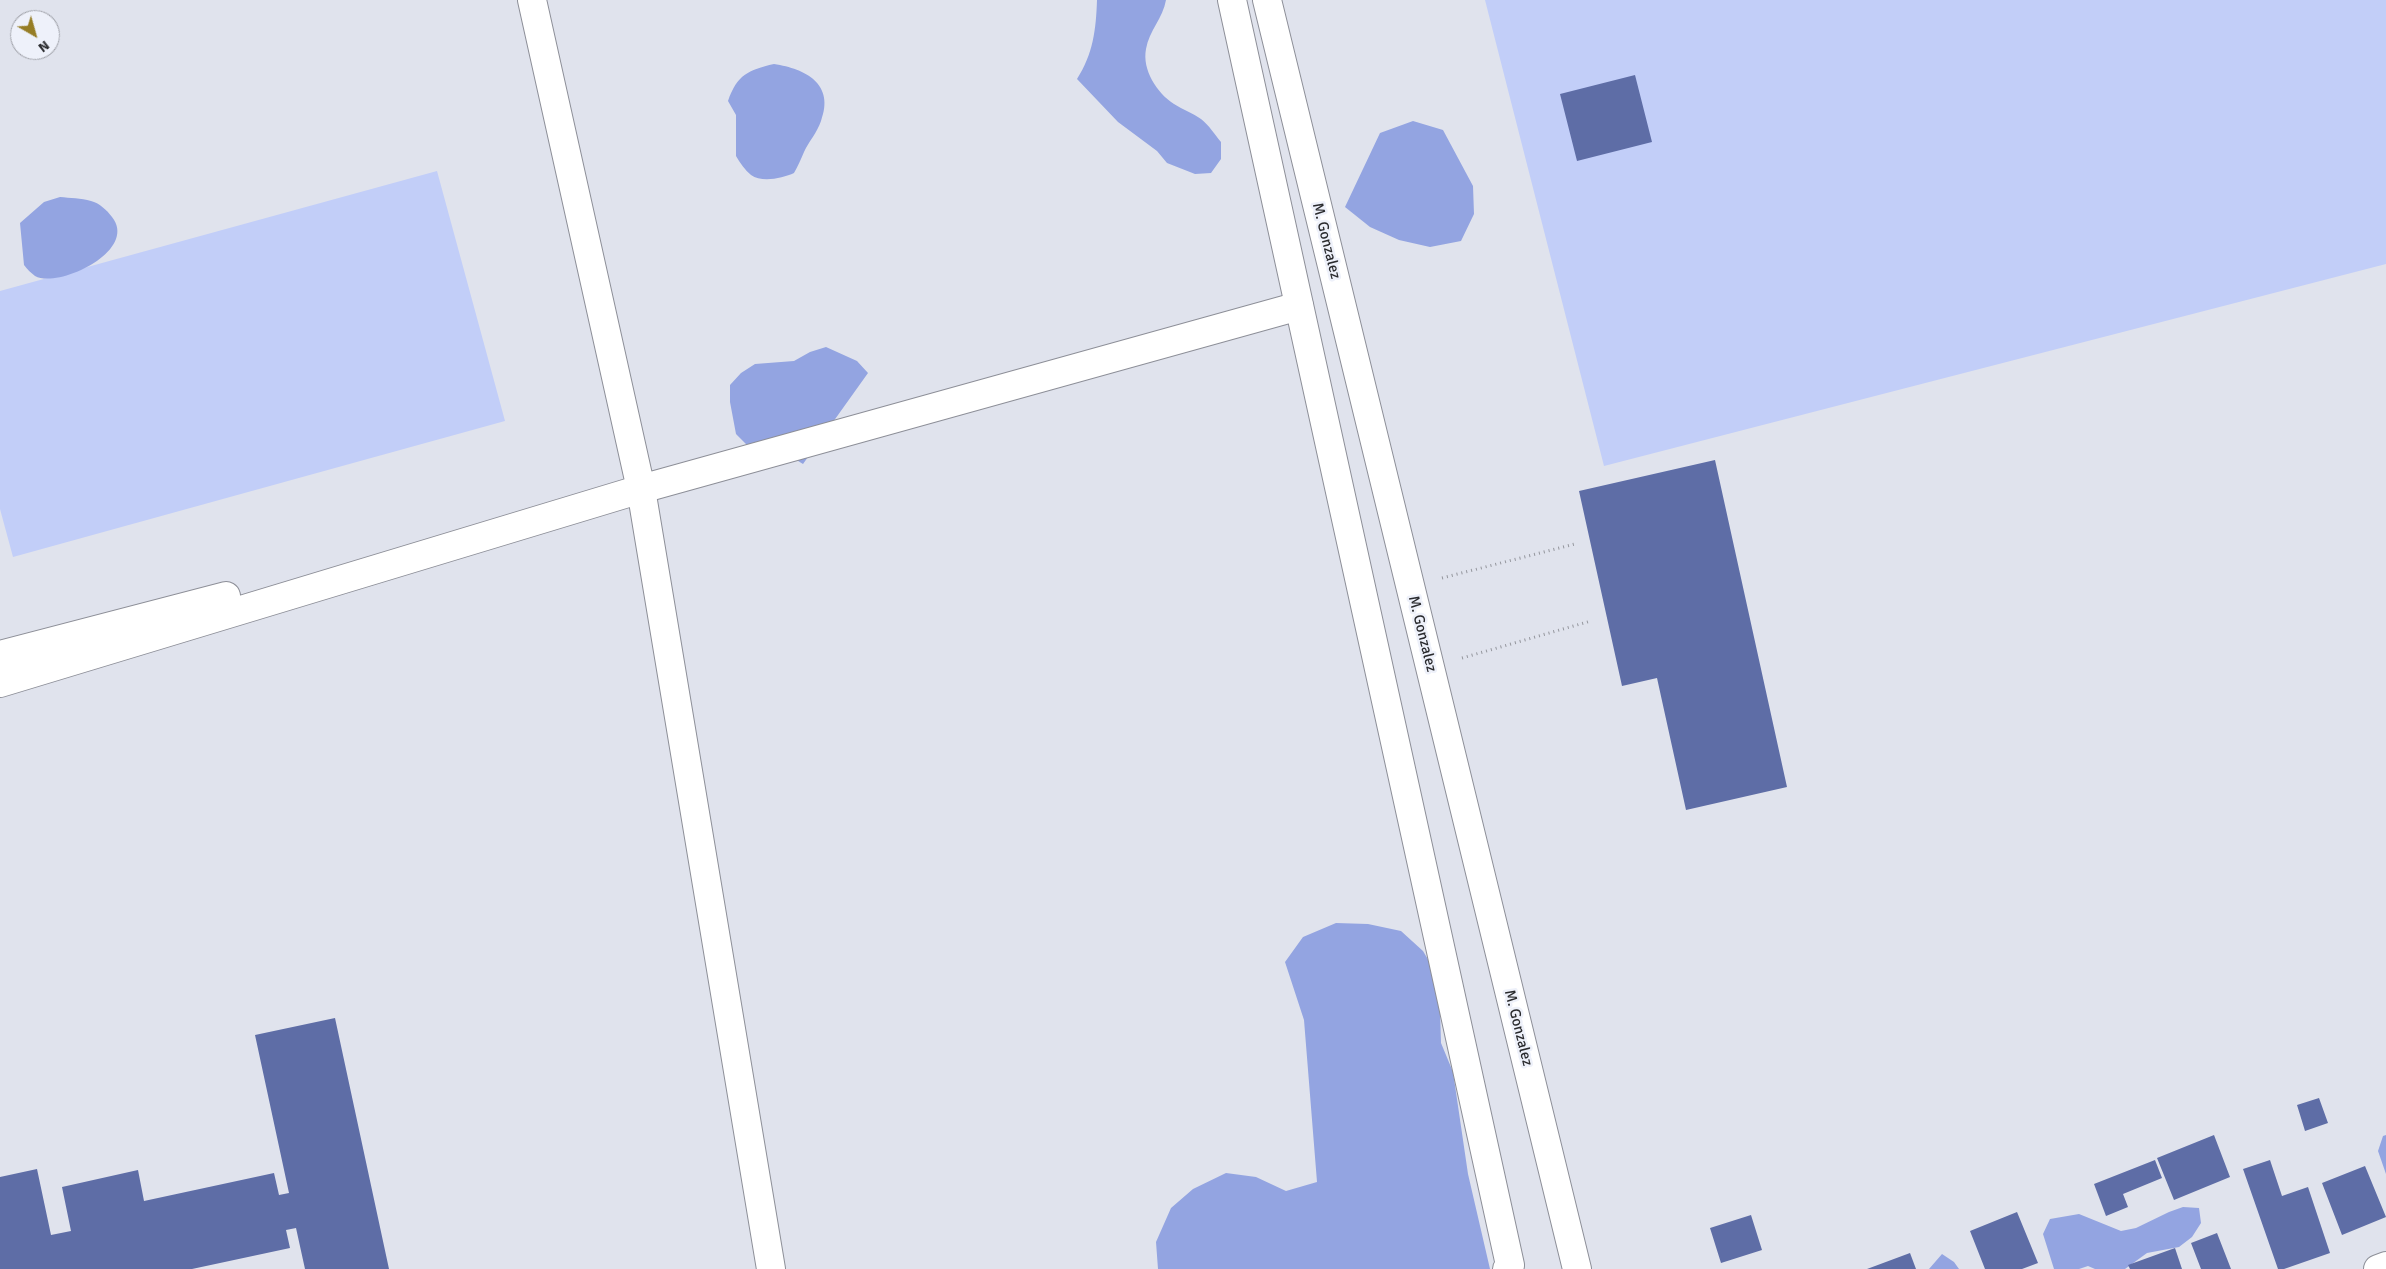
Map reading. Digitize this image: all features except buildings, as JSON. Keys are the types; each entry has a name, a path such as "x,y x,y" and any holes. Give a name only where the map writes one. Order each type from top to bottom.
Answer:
{"street":[{"path":"532,0 641,488 771,1269"},
{"path":"1232,0 1510,1265 1507,1269"},
{"name":"M. Gonzalez","path":"1267,0 1577,1269"},
{"path":"0,655 641,488 1299,306"},
{"path":"0,684 641,488"},
{"path":"2378,1269 2386,1266"}],"path":[{"path":"1442,578 1575,544"},
{"path":"1461,658 1591,621"}],"shaded area":[{"path":"1097,0 1166,0 1148,42 1145,57 1146,65 1152,80 1162,94 1174,104 1201,119 1221,142 1221,159 1211,173 1195,174 1167,163 1157,151 1118,122 1077,79 1087,60 1093,41"},
{"path":"1485,0 2386,0 2386,264 1604,466"},
{"path":"774,64 797,70 815,80 821,88 824,97 824,108 821,121 794,173 784,177 761,179 751,175 736,156 736,115 728,101 731,92 740,79 750,71"},
{"path":"1413,121 1443,130 1473,186 1474,214 1461,241 1430,247 1399,240 1370,227 1345,207 1380,133"},
{"path":"437,171 505,421 13,557 0,509 0,291"},
{"path":"60,197 87,200 103,207 112,217 117,230 115,242 106,254 92,264 77,272 46,279 35,276 24,265 20,223 44,202"},
{"path":"826,347 857,361 868,373 803,464 777,448 762,451 747,445 736,434 730,402 730,385 741,373 755,364 794,361 810,352"},
{"path":"1336,923 1368,924 1401,931 1423,951 1439,978 1441,1043 1453,1072 1468,1174 1490,1269 1158,1269 1156,1242 1171,1208 1193,1189 1226,1173 1256,1177 1286,1191 1317,1182 1304,1020 1285,962 1303,937"},
{"path":"2386,1135 2386,1174 2378,1151 2383,1136"},
{"path":"2183,1207 2199,1208 2201,1223 2192,1237 2179,1247 2147,1253 2125,1269 2095,1269 2088,1266 2079,1269 2054,1269 2043,1234 2050,1219 2079,1214 2121,1231 2136,1228"},
{"path":"1942,1254 1954,1262 1959,1269 1929,1269"}]}
